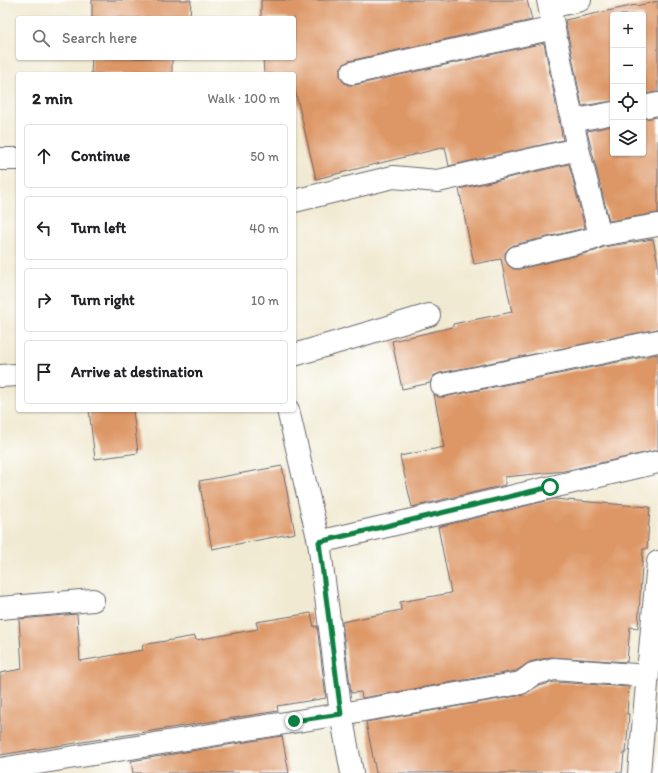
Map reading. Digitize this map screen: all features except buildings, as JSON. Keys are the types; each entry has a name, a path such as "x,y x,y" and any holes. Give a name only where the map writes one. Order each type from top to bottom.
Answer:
{"street":[{"path":"580,0 549,3 578,149 600,235"},
{"path":"352,73 554,28"},
{"path":"646,106 658,104"},
{"path":"572,121 610,114"},
{"path":"296,201 393,177 438,180 578,149"},
{"path":"0,159 16,159"},
{"path":"517,257 592,239 600,235 658,225"},
{"path":"296,354 429,315"},
{"path":"442,385 658,341"},
{"path":"0,376 16,376"},
{"path":"288,412 319,542 341,714 352,773"},
{"path":"319,542 658,462"},
{"path":"639,773 658,562"},
{"path":"0,608 93,600"},
{"path":"0,768 341,714 521,683 533,674 554,669 648,676"}],"route":[{"path":"294,721 341,714 319,542 550,487"}]}
